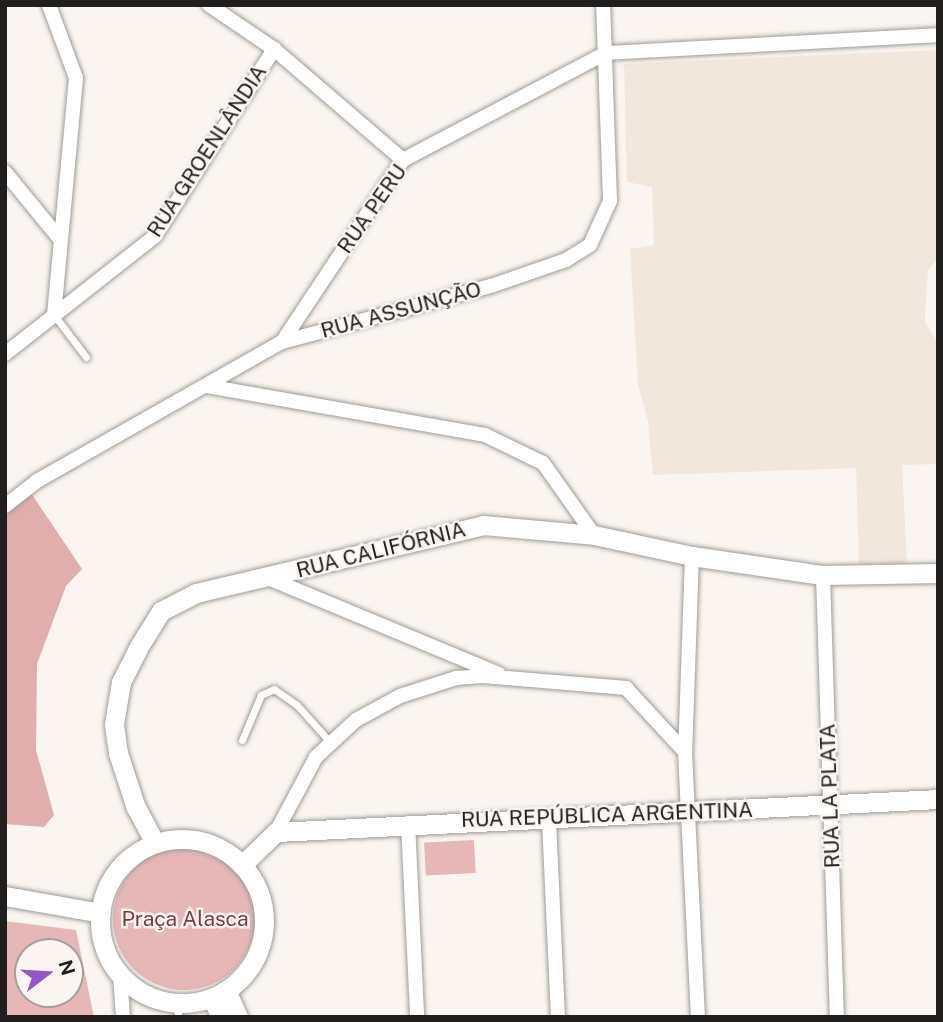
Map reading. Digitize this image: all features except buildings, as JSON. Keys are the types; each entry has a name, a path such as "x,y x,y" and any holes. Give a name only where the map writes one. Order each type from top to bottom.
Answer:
{"street":[{"path":"49,5 76,78 59,238 54,315"},
{"path":"209,5 274,49 403,160"},
{"name":"RUA ASSUNÇÃO","path":"5,506 37,481 282,342 491,286 566,260 590,245 610,201 603,5"},
{"path":"606,53 938,35"},
{"name":"RUA GROENLÂNDIA","path":"5,354 155,236 274,49"},
{"name":"RUA PERU","path":"282,342 403,160 606,53"},
{"path":"5,172 59,238"},
{"path":"207,386 485,435 543,463 594,535"},
{"name":"RUA CALIFÓRNIA","path":"155,843 136,808 118,754 114,724 121,681 161,611 196,593 483,525 594,535 692,556 824,575 938,573"},
{"path":"692,556 685,752 691,813 698,1017"},
{"name":"RUA LA PLATA","path":"824,575 837,1017"},
{"path":"268,578 510,678"},
{"path":"242,865 276,832 316,757 356,720 419,689 456,678 510,678 626,688 685,752"},
{"name":"RUA REPÚBLICA ARGENTINA","path":"276,832 408,823 549,820 938,799"},
{"path":"549,820 558,1017"},
{"path":"408,823 417,1017"},
{"path":"201,841 242,865 259,896 263,931 257,955 219,994 177,1010 145,993 120,974 108,956 101,913 118,870 155,843 201,841"},
{"path":"5,896 101,913"},
{"path":"120,974 123,1017"},
{"path":"219,994 221,1017"},
{"path":"219,994 238,1017"}],"lane":[{"path":"54,315 86,357"},
{"path":"242,740 261,695 270,689 297,705 331,743"}],"shaded area":[{"path":"938,50 938,259 928,270 925,322 938,343 938,464 902,465 907,563 859,564 856,468 653,475 648,421 638,385 630,249 654,245 652,187 627,182 624,64"},
{"path":"31,493 82,569 66,586 37,664 36,750 54,815 44,827 5,824 5,512"}],"green space":[{"path":"474,840 476,873 426,876 424,843"},
{"name":"Praça Alasca","path":"184,848 211,854 234,869 249,892 255,919 249,946 234,969 211,984 184,990 157,984 134,969 119,946 113,919 119,892 134,869 157,854"},
{"path":"5,921 76,930 78,938 14,938 14,1008 84,1008 84,969 94,1017 5,1017"}]}
